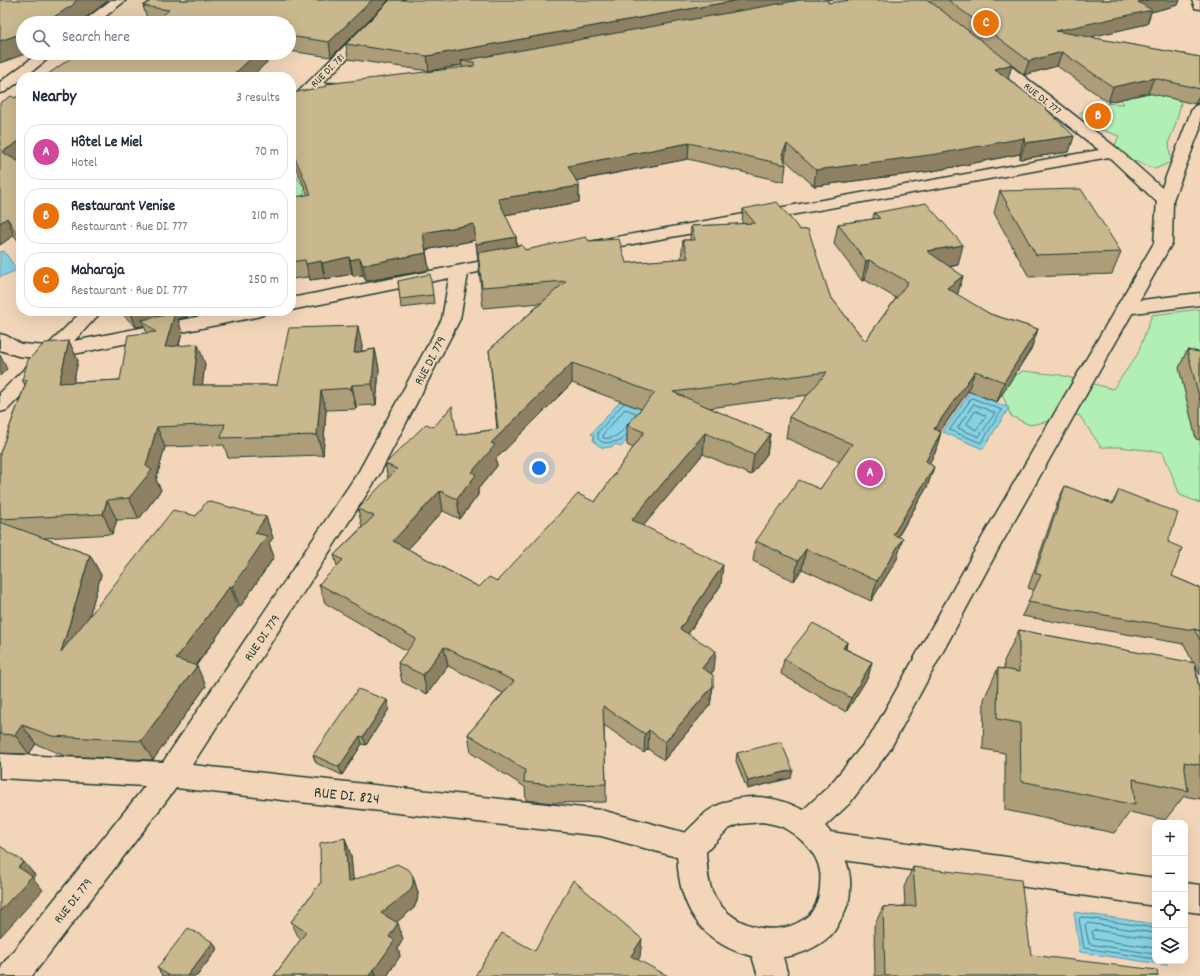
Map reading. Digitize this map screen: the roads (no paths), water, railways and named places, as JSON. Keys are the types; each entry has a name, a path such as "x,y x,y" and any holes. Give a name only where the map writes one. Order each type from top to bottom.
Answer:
{"street":[{"path":"97,16 119,0"},
{"name":"RUE DI. 781","path":"296,101 398,0"},
{"path":"803,8 850,0"},
{"path":"1199,0 1200,5"},
{"name":"RUE DI. 777","path":"973,44 1112,152 1165,200"},
{"path":"23,72 39,60"},
{"path":"0,89 16,77"},
{"path":"309,88 362,87"},
{"path":"814,835 839,795 880,744 991,542 1162,243 1165,200 1200,109"},
{"path":"570,250 1112,152"},
{"path":"296,303 523,259"},
{"name":"RUE DI. 779","path":"13,976 170,775 368,475 451,318 460,270"},
{"path":"1125,308 1200,299"},
{"path":"0,405 88,316"},
{"path":"0,340 3,343 25,352 53,352 231,316"},
{"name":"RUE DI. 824","path":"0,766 170,775 601,823 690,847"},
{"path":"814,835 834,872 834,900 820,925 795,941 764,944 747,940 731,933 718,923 706,910 698,895 694,880 690,847 718,820 738,811 762,809 784,814 814,835 1152,891"},
{"path":"1188,897 1200,899"},
{"path":"764,944 773,976"}],"water":[{"path":"4,251 16,270 0,277 0,252"},
{"path":"970,392 1009,408 983,449 943,432"},
{"path":"623,398 653,410 621,447 616,444 607,448 601,447 595,443 593,440 594,435 591,434"},
{"path":"1074,912 1152,924 1152,963 1080,952"}],"place":[{"name":"Maharaja","path":"986,23"},
{"name":"Restaurant Venise","path":"1098,116"},
{"name":"Hôtel Le Miel","path":"870,473"}]}
